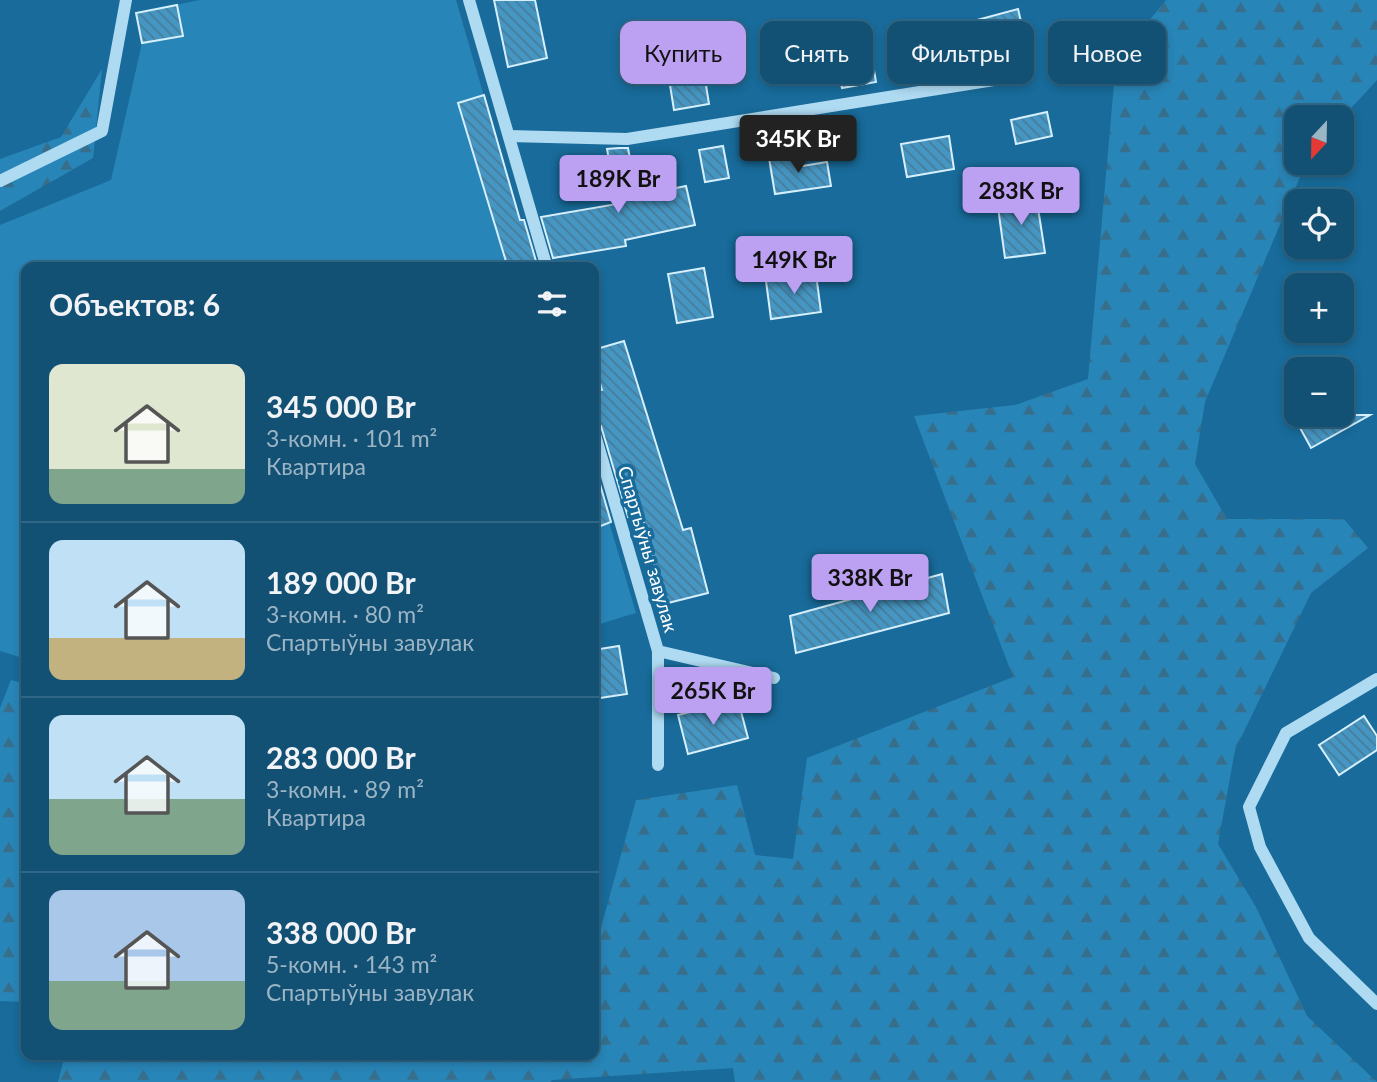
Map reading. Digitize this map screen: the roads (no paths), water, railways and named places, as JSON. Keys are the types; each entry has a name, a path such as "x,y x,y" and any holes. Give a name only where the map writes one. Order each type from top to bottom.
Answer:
{"street":[{"path":"0,181 102,131 126,0"},
{"path":"469,0 545,262"},
{"path":"509,136 627,139 969,84"},
{"name":"Спартыўны завулак","path":"599,449 658,651 659,765"},
{"path":"658,651 774,678"},
{"path":"1377,679 1286,733 1249,807 1260,847 1309,938 1377,1004"}]}
